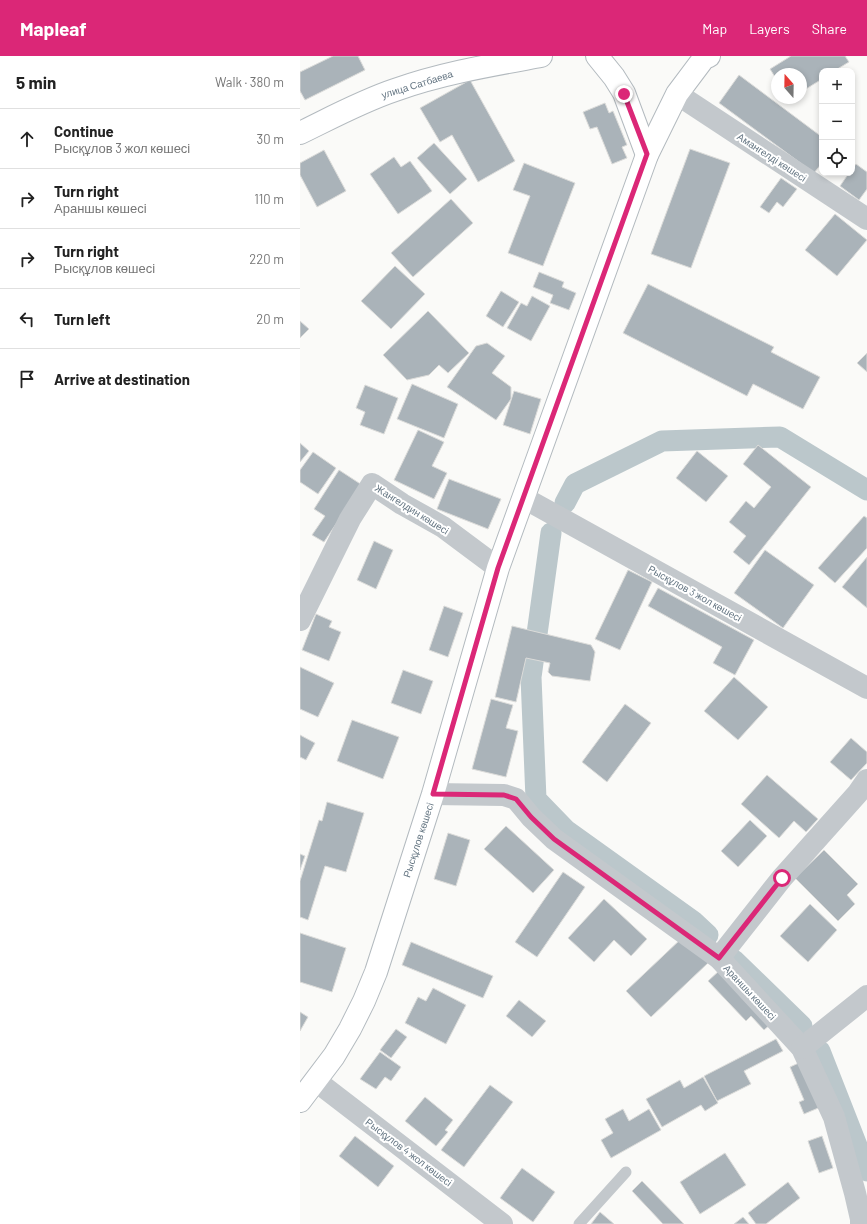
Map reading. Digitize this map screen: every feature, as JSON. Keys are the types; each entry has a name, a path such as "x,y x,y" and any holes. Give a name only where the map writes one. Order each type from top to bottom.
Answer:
{"main road":[{"name":"улица Сатбаева","path":"300,133 370,99 394,90 485,61 541,56"},
{"path":"597,56 614,77 624,94 647,154"},
{"name":"Рысқұлов көшесі","path":"300,1101 334,1056 350,1029 376,972 433,794 498,568 647,154 677,94 703,57"}],"street":[{"name":"Амангелді көшесі","path":"677,94 867,219"},
{"name":"Жангелдин көшесі","path":"300,620 350,519 372,484 402,504 443,527 498,568"},
{"name":"Рысқұлов 3 жол көшесі","path":"524,498 867,688"},
{"path":"719,958 782,878 858,793 867,780"},
{"name":"Араншы көшесі","path":"433,794 504,795 516,799 531,817 554,839 719,958 802,1048 834,1117 863,1220"},
{"path":"802,1048 867,996"},
{"name":"Рысқұлов 4 жол көшесі","path":"316,1081 502,1224"}],"lane":[{"path":"579,1224 626,1172"}],"building":[{"path":"333,56 358,56 365,70 305,100 300,91 300,72"},
{"path":"791,56 845,56 849,62 839,68 819,68 819,81 807,88 807,68 772,68"},
{"path":"739,75 771,99 771,104 778,104 819,135 819,167 814,173 719,103"},
{"path":"470,80 515,161 478,182 452,135 440,142 420,108"},
{"path":"605,103 609,113 613,111 627,145 622,147 627,158 612,164 597,127 590,129 583,112"},
{"path":"434,143 467,179 450,194 417,158"},
{"path":"690,149 730,163 691,268 651,254"},
{"path":"324,150 346,191 317,207 300,175 300,163"},
{"path":"394,157 401,167 410,161 432,191 398,214 370,174"},
{"path":"524,163 575,183 543,266 508,253 530,196 513,190"},
{"path":"856,164 867,172 867,189 859,200 840,186 847,176 855,176"},
{"path":"781,178 797,189 783,207 777,202 769,213 760,207"},
{"path":"451,199 473,223 413,277 391,253"},
{"path":"835,214 867,240 837,276 805,250"},
{"path":"395,266 425,294 391,329 361,301"},
{"path":"539,272 564,282 562,287 576,293 569,310 550,303 553,295 533,287"},
{"path":"648,284 774,347 771,352 820,377 803,409 753,384 747,396 623,333"},
{"path":"501,291 519,302 503,327 486,316"},
{"path":"532,296 550,306 531,341 507,328 521,303 527,306"},
{"path":"428,311 469,353 448,373 439,365 429,375 407,380 383,355"},
{"path":"300,321 309,329 300,338"},
{"path":"487,343 505,356 492,373 511,387 511,399 496,420 447,387 476,346"},
{"path":"867,353 867,372 857,363"},
{"path":"412,384 458,404 444,438 397,419"},
{"path":"365,385 398,398 384,434 360,425 365,412 356,408"},
{"path":"514,391 541,399 530,434 503,425"},
{"path":"418,430 444,442 432,466 447,473 434,499 394,480"},
{"path":"300,443 309,451 300,462"},
{"path":"758,445 811,487 749,565 733,552 746,536 729,522 746,501 754,508 771,487 743,464"},
{"path":"697,451 728,476 706,502 676,478"},
{"path":"313,452 336,468 318,494 300,482 300,470"},
{"path":"339,470 362,485 324,542 312,535 325,516 314,509"},
{"path":"449,479 501,499 488,529 437,509"},
{"path":"864,516 867,518 867,548 835,583 818,568"},
{"path":"374,541 393,550 376,589 357,580"},
{"path":"765,550 814,585 783,628 734,593"},
{"path":"867,557 867,608 842,587"},
{"path":"628,570 652,582 620,650 595,639"},
{"path":"658,588 754,640 735,675 713,663 722,647 648,606"},
{"path":"444,606 463,613 448,657 429,650"},
{"path":"316,614 332,621 329,627 341,632 329,661 302,650"},
{"path":"512,626 591,645 595,652 590,681 552,676 548,672 550,663 526,658 516,702 495,697"},
{"path":"300,667 334,683 318,717 300,709"},
{"path":"403,670 433,681 421,714 391,703"},
{"path":"734,677 768,707 738,740 704,711"},
{"path":"491,699 513,705 506,728 518,731 506,777 472,769"},
{"path":"625,704 651,723 607,782 582,762"},
{"path":"352,720 399,737 383,779 337,761"},
{"path":"300,735 315,743 306,760 300,757"},
{"path":"851,738 867,752 867,763 851,780 830,762"},
{"path":"767,775 818,819 806,832 794,821 779,838 741,804"},
{"path":"327,802 364,813 346,872 325,866 308,920 300,917 300,881 319,820 322,821"},
{"path":"750,820 767,836 738,867 721,851"},
{"path":"506,826 554,870 533,893 484,849"},
{"path":"448,833 470,840 456,886 434,879"},
{"path":"824,850 858,884 847,895 855,904 838,921 795,878"},
{"path":"300,854 305,856 300,870"},
{"path":"563,872 585,887 537,957 515,942"},
{"path":"604,899 647,939 631,956 614,940 594,962 568,938"},
{"path":"810,904 837,930 808,962 780,936"},
{"path":"300,933 346,948 332,992 300,982"},
{"path":"683,937 708,963 651,1017 626,991"},
{"path":"411,942 493,976 483,998 402,965"},
{"path":"720,970 772,1023 764,1030 751,1016 746,1021 708,981"},
{"path":"433,988 466,1005 446,1044 405,1023 418,997 426,1001"},
{"path":"519,1000 546,1021 532,1037 506,1016"},
{"path":"300,1012 308,1017 300,1031"},
{"path":"396,1029 407,1037 391,1058 380,1050"},
{"path":"776,1039 783,1051 744,1071 751,1084 717,1101 704,1076"},
{"path":"380,1052 401,1067 391,1081 385,1077 376,1089 360,1079"},
{"path":"803,1061 823,1106 804,1114 799,1102 804,1100 790,1067"},
{"path":"703,1077 718,1103 705,1111 701,1105 662,1127 646,1099 680,1080 684,1088"},
{"path":"490,1085 513,1102 464,1167 441,1150"},
{"path":"425,1097 453,1120 445,1130 448,1132 436,1146 405,1121"},
{"path":"623,1109 629,1121 649,1109 661,1130 611,1158 601,1140 613,1133 605,1119"},
{"path":"355,1136 394,1166 378,1187 339,1156"},
{"path":"822,1136 833,1168 819,1173 808,1141"},
{"path":"725,1153 746,1185 700,1214 680,1182"},
{"path":"522,1168 555,1192 533,1222 500,1198"},
{"path":"642,1181 684,1224 663,1224 632,1191"},
{"path":"788,1182 800,1198 766,1224 756,1224 748,1213"},
{"path":"600,1212 614,1224 591,1224"},
{"path":"743,1217 749,1224 734,1224"}],"waterway":[{"path":"565,503 575,484 662,441 780,437 867,490"},
{"path":"551,533 531,677 536,799 566,830 693,921 708,935"},
{"path":"734,960 802,1026"},
{"path":"820,1051 867,1171"}],"route":[{"path":"624,94 647,154 498,568 433,794 504,795 516,799 531,817 554,839 719,958 782,878"}]}
